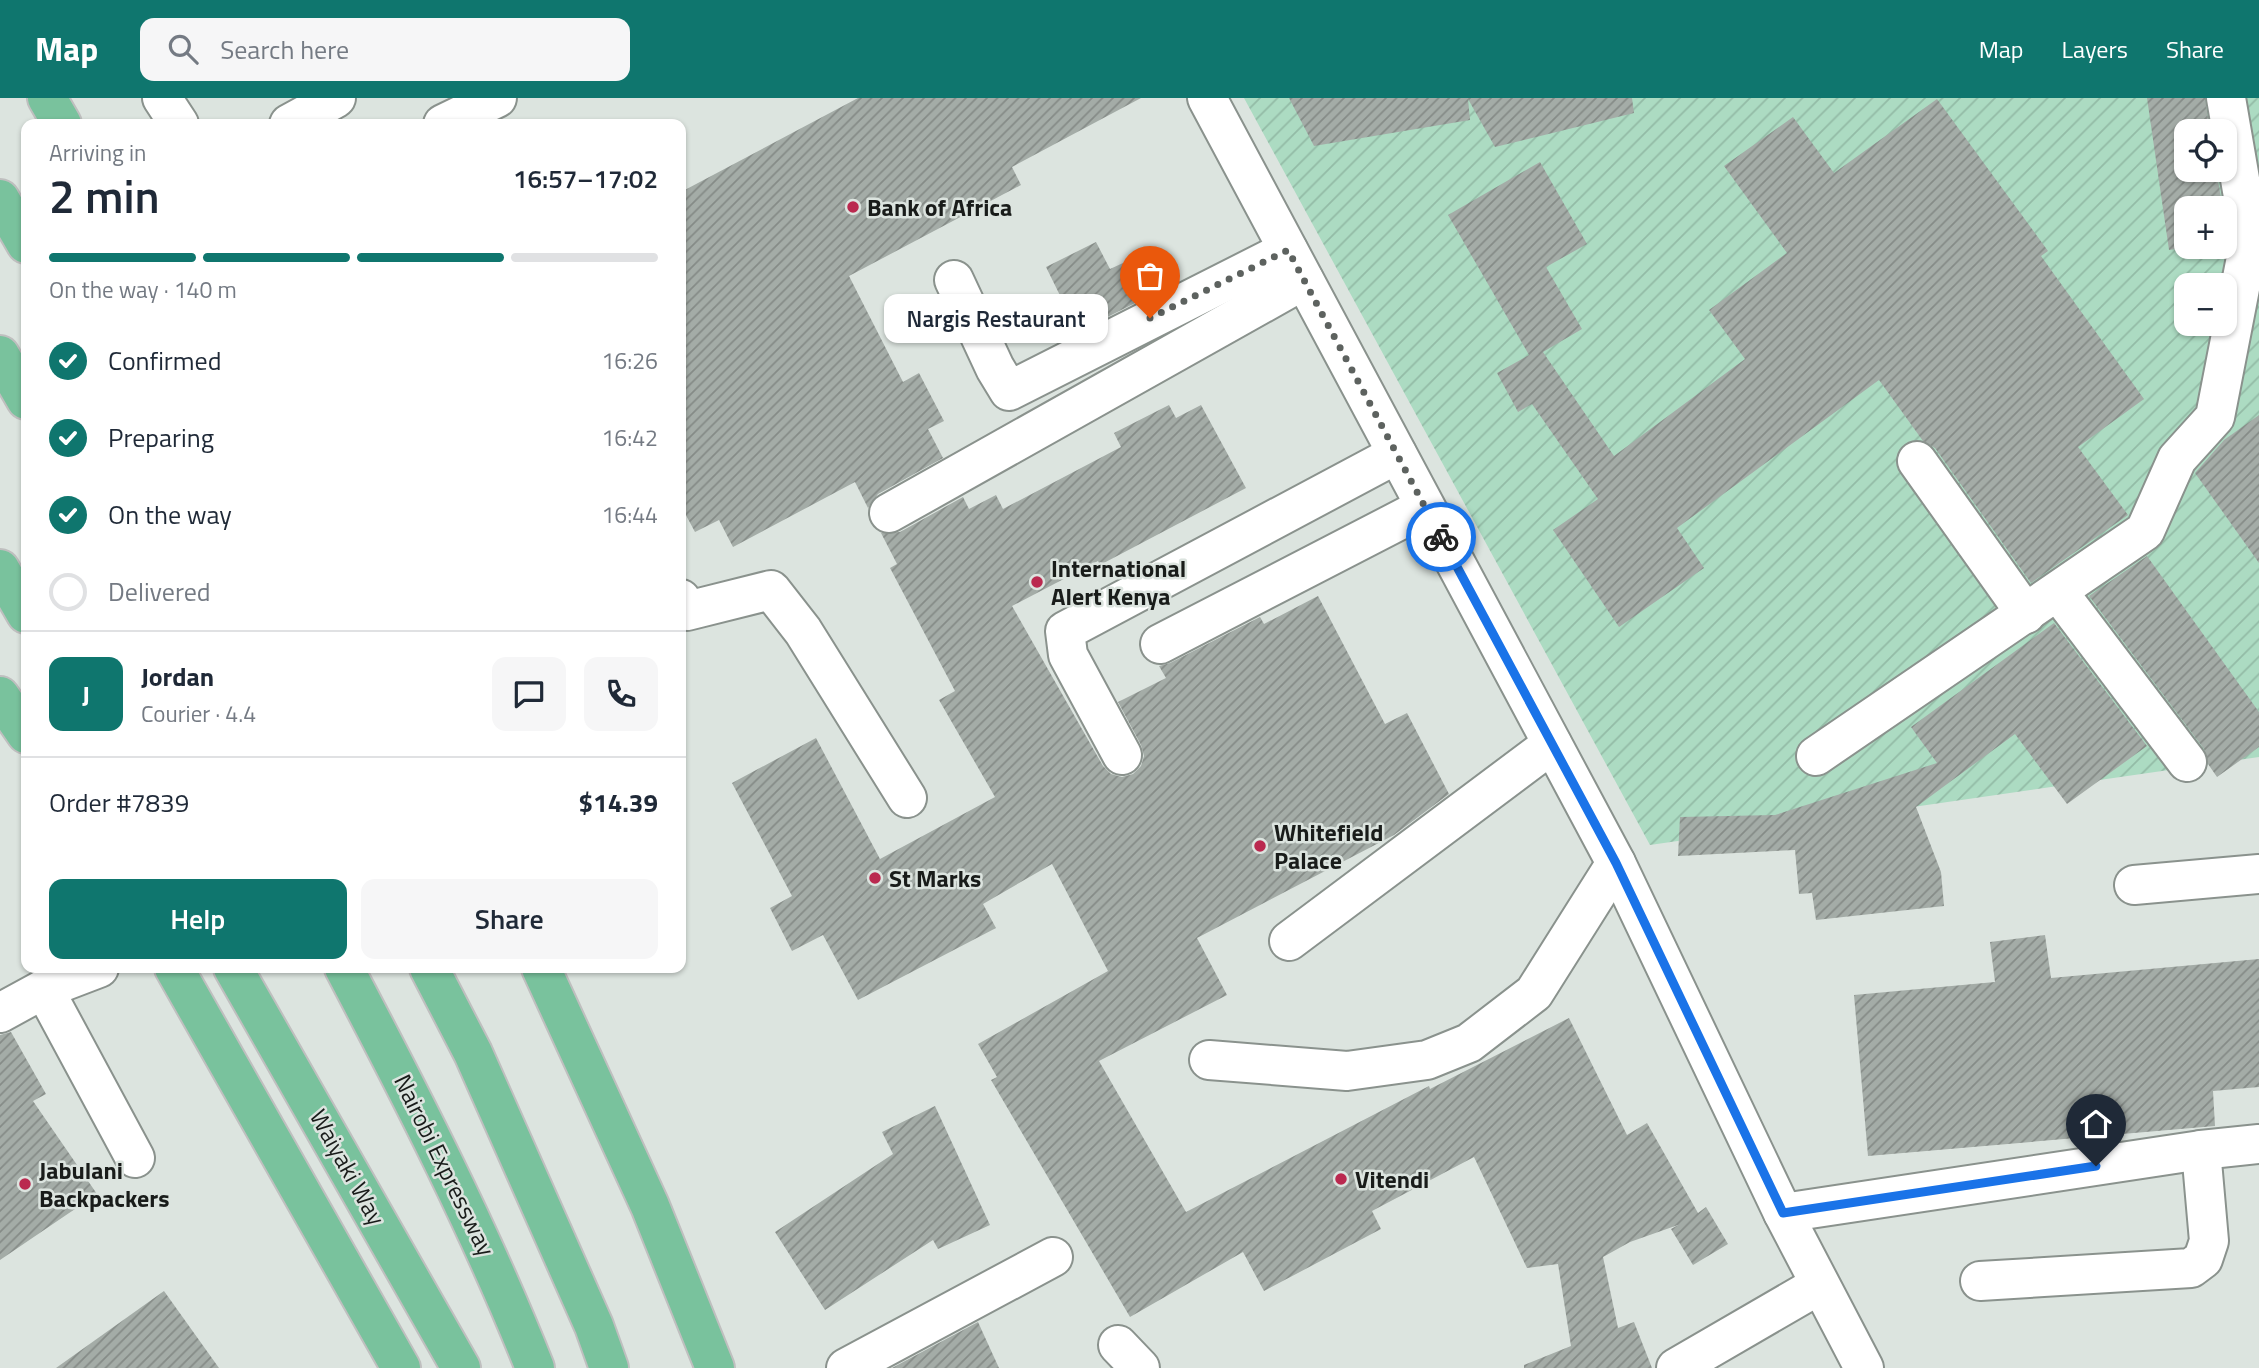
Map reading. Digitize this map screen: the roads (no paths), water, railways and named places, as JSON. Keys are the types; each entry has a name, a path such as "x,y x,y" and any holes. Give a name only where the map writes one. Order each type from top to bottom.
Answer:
{"highway":[{"path":"47,98 59,119"},
{"path":"0,199 21,235"},
{"path":"0,355 21,391"},
{"path":"0,569 21,605"},
{"path":"0,695 21,726"},
{"path":"177,973 401,1368"},
{"name":"Waiyaki Way","path":"236,973 461,1368"},
{"name":"Nairobi Expressway","path":"347,973 411,1093 497,1272 535,1368"},
{"path":"432,973 478,1065 594,1326 609,1368"},
{"path":"543,973 650,1206 715,1368"}],"street":[{"path":"162,98 176,119"},
{"path":"454,119 497,98"},
{"path":"1207,98 1616,863 1783,1213 1864,1368"},
{"path":"1816,756 2059,593 2145,531 2178,459 2215,417 2250,237 2227,98"},
{"path":"954,280 995,368 1009,391 1296,265"},
{"path":"889,513 1296,265"},
{"path":"1122,755 1068,655 1065,631 1397,454"},
{"path":"1917,461 2026,614"},
{"path":"1160,644 1425,507"},
{"path":"686,609 687,611 771,590 803,631 907,798"},
{"path":"2059,593 2186,762"},
{"path":"1289,941 1552,744"},
{"path":"1209,1060 1347,1071 1427,1060 1469,1043 1534,993 1616,863"},
{"path":"2134,884 2259,874"},
{"path":"0,1013 44,989 86,973"},
{"path":"44,989 135,1158"},
{"path":"1783,1213 2201,1150 2259,1144"},
{"path":"1980,1281 2191,1268 2203,1259 2209,1241 2201,1150"},
{"path":"846,1368 1053,1257"},
{"path":"1676,1368 1819,1285"}],"place":[{"name":"Bank of Africa","path":"853,207"},
{"name":"Nargis Restaurant","path":"1150,318"},
{"name":"International Alert Kenya","path":"1037,582"},
{"name":"Whitefield Palace","path":"1260,846"},
{"name":"St Marks","path":"875,878"},
{"name":"Vitendi","path":"1341,1179"},
{"name":"Jabulani Backpackers","path":"25,1184"}]}
